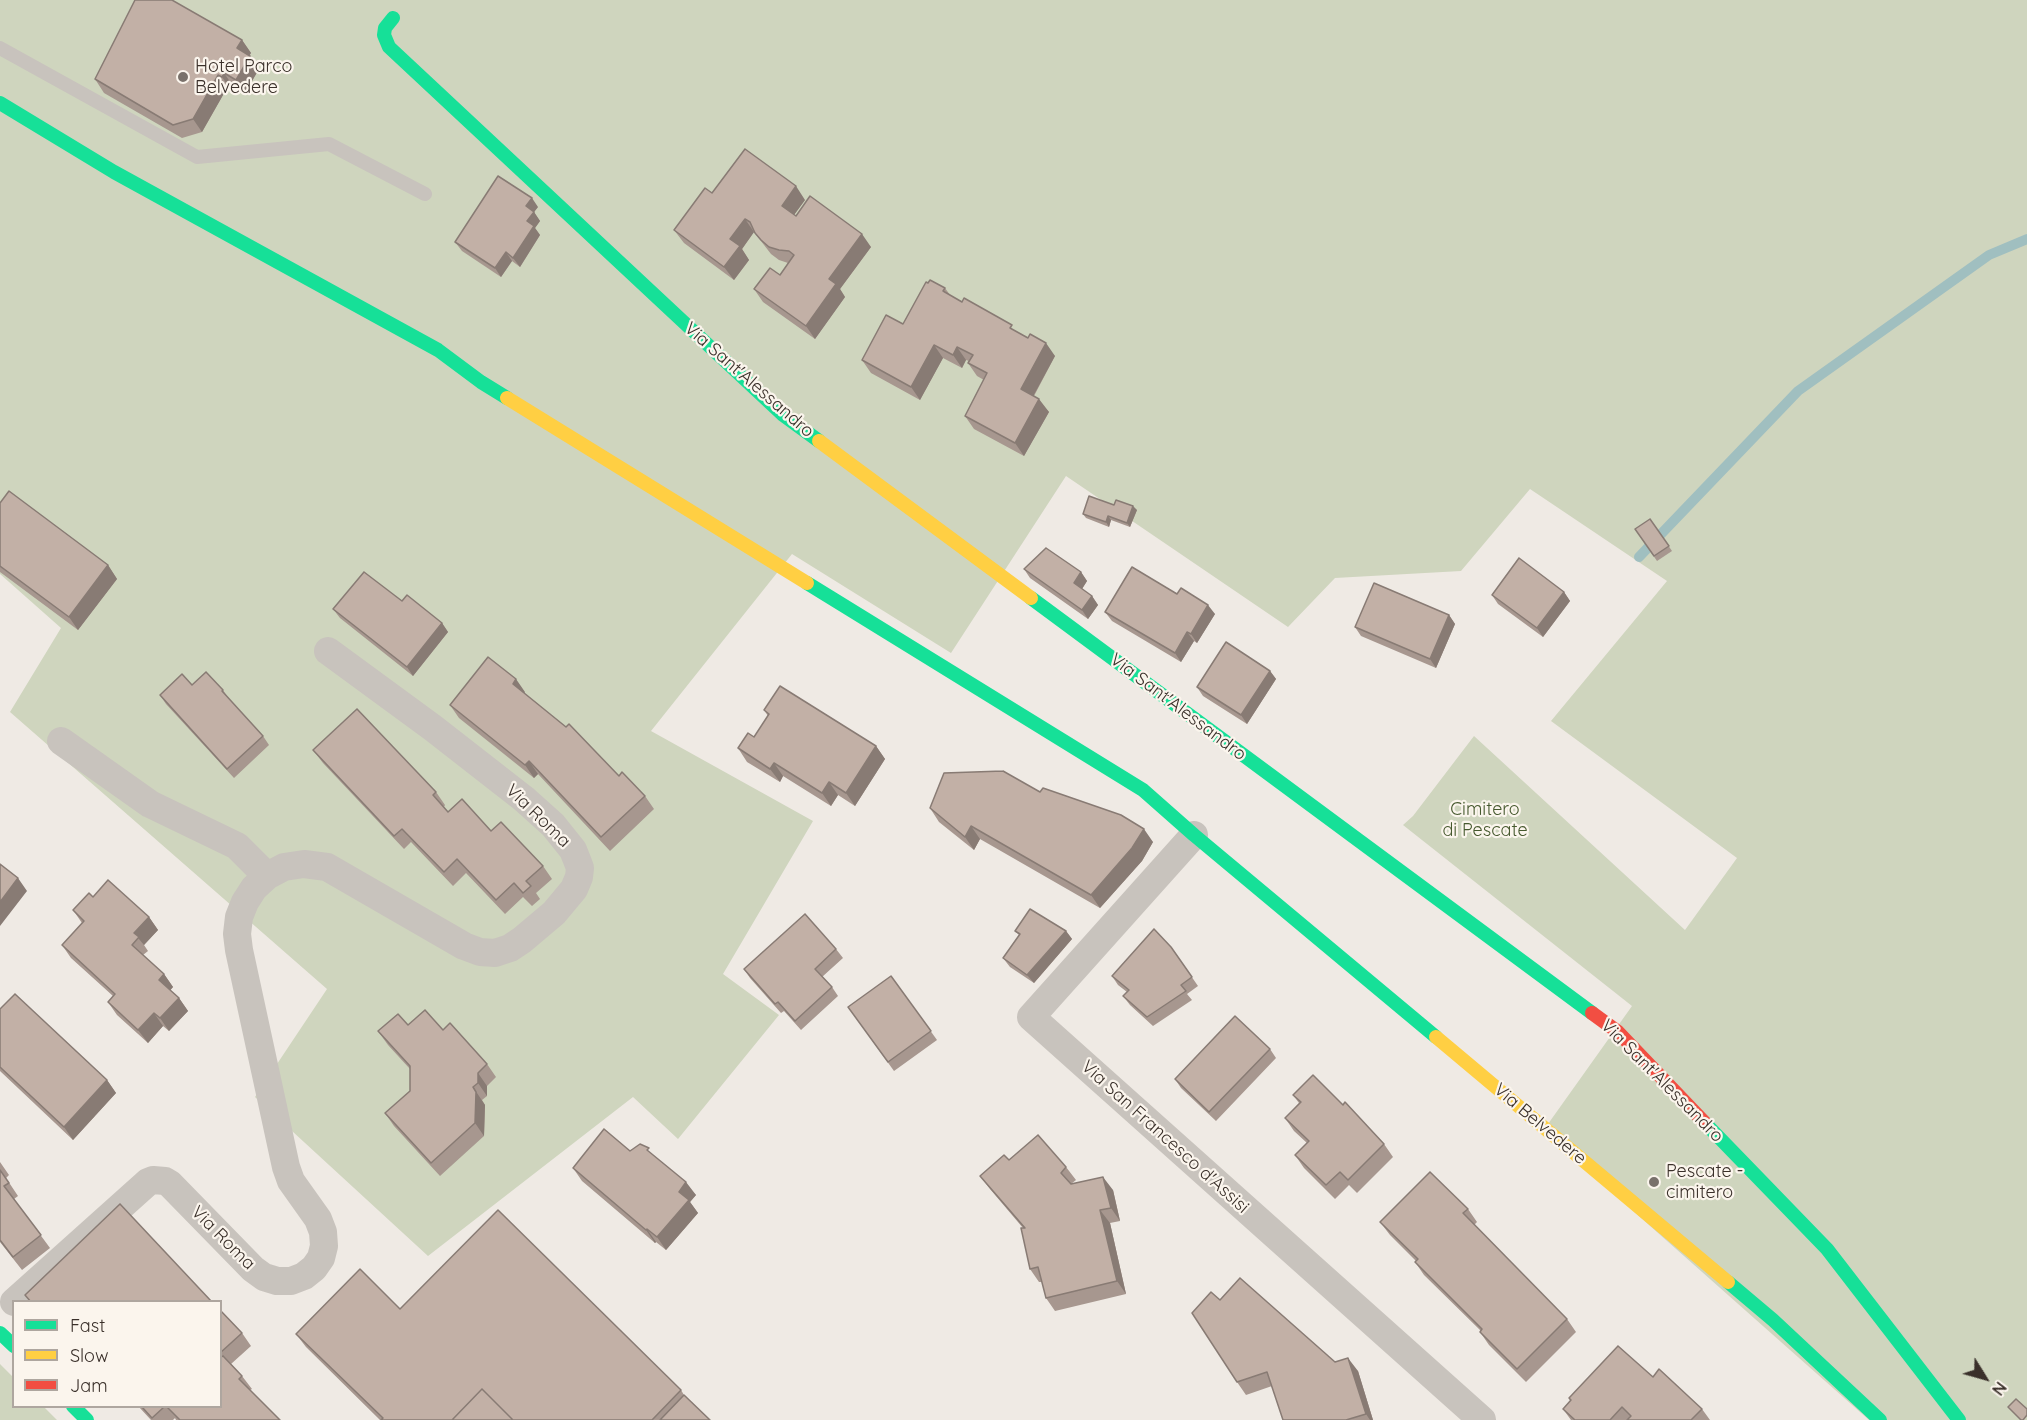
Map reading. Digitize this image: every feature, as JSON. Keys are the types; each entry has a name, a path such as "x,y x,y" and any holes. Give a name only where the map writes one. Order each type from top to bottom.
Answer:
{"main road":[{"name":"Via Sant'Alessandro","path":"393,18 388,22 384,35 389,47 782,414 1617,1032 1827,1249 1959,1420"},
{"name":"Via Belvedere","path":"0,103 114,172 438,350 481,382 1143,790 1773,1320 1880,1420"},
{"path":"0,1333 12,1344"},
{"path":"74,1408 87,1420"}],"street":[{"name":"Via Roma","path":"16,1300 148,1182 159,1179 170,1184 253,1269 264,1277 277,1281 291,1281 309,1272 321,1258 324,1246 323,1232 318,1219 291,1181 286,1167 239,950 237,934 239,917 254,888 267,876 284,867 304,864 327,867 464,946 480,952 495,953 510,948 554,913 574,889 580,868 573,850 553,825 524,799 433,728 328,651"},
{"path":"61,741 150,804 237,846 267,876"},
{"name":"Via San Francesco d'Assisi","path":"1194,835 1031,1017 1482,1420"},
{"name":"Via Roma","path":"0,1316 12,1304"}],"lane":[{"path":"0,48 197,157 329,144 425,194"}],"green space":[{"name":"Cimitero di Pescate","path":"0,0 2027,0 2027,1420 1869,1420 1543,1131 1632,1006 1403,825 1413,816 1474,736 1685,930 1737,858 1551,721 1667,581 1530,489 1461,571 1335,578 1288,627 1066,476 951,653 792,554 651,731 813,821 723,974 779,1015 678,1139 633,1097 428,1256 255,1097 327,989 10,712 61,628 0,574"},
{"path":"0,1364 12,1376 12,1408 45,1408 57,1420 0,1420"}],"building":[{"name":"Hotel Parco Belvedere","path":"135,0 172,0 242,40 237,48 250,56 236,80 224,73 222,77 218,75 193,119 173,125 95,79"},
{"path":"745,149 796,186 782,206 796,216 810,196 862,234 829,279 836,284 806,326 754,289 770,268 780,275 794,255 789,251 769,247 755,233 750,222 745,219 730,239 740,246 724,267 674,230 705,188 712,193"},
{"path":"498,176 532,198 526,206 534,212 527,221 534,226 513,258 506,252 495,268 455,242"},
{"path":"930,280 945,288 943,291 962,302 964,298 1012,325 1010,328 1028,338 1030,334 1046,343 1021,389 1039,399 1015,443 965,416 987,373 968,363 973,355 957,347 953,355 934,345 911,387 862,360 886,315 903,324 926,282"},
{"path":"9,491 108,565 69,617 0,566 0,503"},
{"path":"1089,496 1114,505 1116,500 1133,506 1127,523 1108,516 1106,522 1083,514"},
{"path":"1650,519 1669,546 1654,556 1635,529"},
{"path":"1046,548 1081,572 1074,583 1092,596 1082,610 1024,569"},
{"path":"1519,558 1564,592 1537,628 1492,595"},
{"path":"1132,567 1177,594 1181,588 1208,605 1191,634 1187,632 1175,653 1105,612"},
{"path":"364,572 402,601 407,595 442,623 407,667 333,609"},
{"path":"1374,583 1449,615 1430,659 1355,627"},
{"path":"1226,642 1270,671 1241,715 1197,687"},
{"path":"488,657 516,679 513,684 566,727 569,724 619,776 622,772 645,796 601,837 529,761 525,765 450,705"},
{"path":"206,672 263,736 227,769 160,695 182,674 192,685"},
{"path":"780,686 876,746 846,793 829,782 822,793 774,763 770,769 738,748 748,733 754,737 769,714 764,710"},
{"path":"357,709 436,792 433,795 448,812 462,799 491,831 501,822 543,866 526,881 531,886 523,893 514,883 496,900 457,859 444,872 402,829 394,836 313,750"},
{"path":"1003,771 1040,792 1043,788 1121,815 1144,829 1132,848 1091,895 971,826 965,837 930,808 944,773"},
{"path":"0,864 18,878 0,902"},
{"path":"108,880 149,917 134,933 139,937 132,945 164,974 159,980 179,998 160,1018 154,1013 138,1030 108,1002 115,994 62,945 84,921 73,910 89,893 93,897"},
{"path":"1030,909 1066,931 1027,975 1003,958 1020,934 1015,931"},
{"path":"805,914 836,949 815,969 832,987 795,1021 778,1002 775,1004 744,969"},
{"path":"1154,929 1171,947 1192,977 1181,985 1186,991 1147,1017 1123,996 1129,990 1112,976"},
{"path":"891,976 931,1031 888,1062 848,1007"},
{"path":"15,994 107,1080 64,1127 0,1067 0,1009"},
{"path":"425,1010 443,1030 450,1023 487,1064 478,1073 478,1083 473,1087 476,1092 475,1123 431,1163 385,1113 410,1091 410,1066 378,1031 398,1014 408,1025"},
{"path":"1235,1016 1270,1049 1209,1112 1175,1079"},
{"path":"1313,1075 1343,1105 1345,1102 1384,1144 1348,1180 1340,1172 1326,1185 1295,1155 1309,1141 1285,1118 1301,1102 1293,1095"},
{"path":"604,1129 630,1151 640,1144 649,1148 647,1150 686,1182 679,1192 689,1200 657,1237 573,1168"},
{"path":"1038,1135 1066,1167 1061,1173 1071,1184 1103,1177 1111,1208 1100,1210 1117,1281 1046,1298 1038,1267 1030,1269 1021,1228 1025,1228 980,1176 1004,1155 1009,1160"},
{"path":"0,1170 9,1183 4,1186 41,1235 13,1257 0,1240"},
{"path":"1430,1172 1468,1209 1463,1213 1567,1319 1517,1369 1480,1332 1482,1329 1415,1262 1418,1259 1380,1222"},
{"path":"120,1204 210,1300 29,1300 25,1295"},
{"path":"498,1210 681,1390 652,1420 513,1420 482,1389 452,1420 381,1420 383,1418 296,1334 360,1269 400,1309"},
{"path":"1240,1278 1335,1362 1348,1358 1366,1414 1346,1420 1283,1420 1267,1372 1237,1382 1192,1313 1211,1292 1220,1300"},
{"path":"222,1312 242,1333 222,1351"},
{"path":"1618,1346 1653,1377 1659,1369 1702,1409 1691,1420 1627,1420 1631,1416 1622,1407 1610,1420 1575,1420 1563,1409 1571,1400 1569,1398"},
{"path":"222,1357 242,1376 239,1379 280,1420 180,1420 168,1408 222,1408"},
{"path":"482,1389 513,1420 452,1420"},
{"path":"684,1395 710,1420 660,1420"},
{"path":"2016,1399 2027,1409 2027,1415 2023,1420 2008,1407"},
{"path":"143,1408 163,1408 152,1418"}],"waterway":[{"path":"1639,557 1798,391 1989,255 2027,239"}],"traffic: fast":[{"path":"393,18 385,28 384,35 389,47 782,414 819,441"},
{"path":"0,103 114,172 438,350 507,398"},
{"path":"807,583 1143,790 1436,1037"},
{"path":"1031,598 1592,1013"},
{"path":"1705,1123 1827,1249 1959,1420"},
{"path":"1728,1282 1773,1320 1880,1420"},
{"path":"0,1333 12,1344"},
{"path":"75,1408 87,1420"}],"traffic: slow":[{"path":"507,398 807,583"},
{"path":"819,441 1031,598"},
{"path":"1436,1037 1728,1282"}],"traffic: jam":[{"path":"1592,1013 1618,1032 1705,1123"}],"place":[{"name":"Hotel Parco Belvedere","path":"183,77"},
{"name":"Pescate - cimitero","path":"1654,1182"}]}
